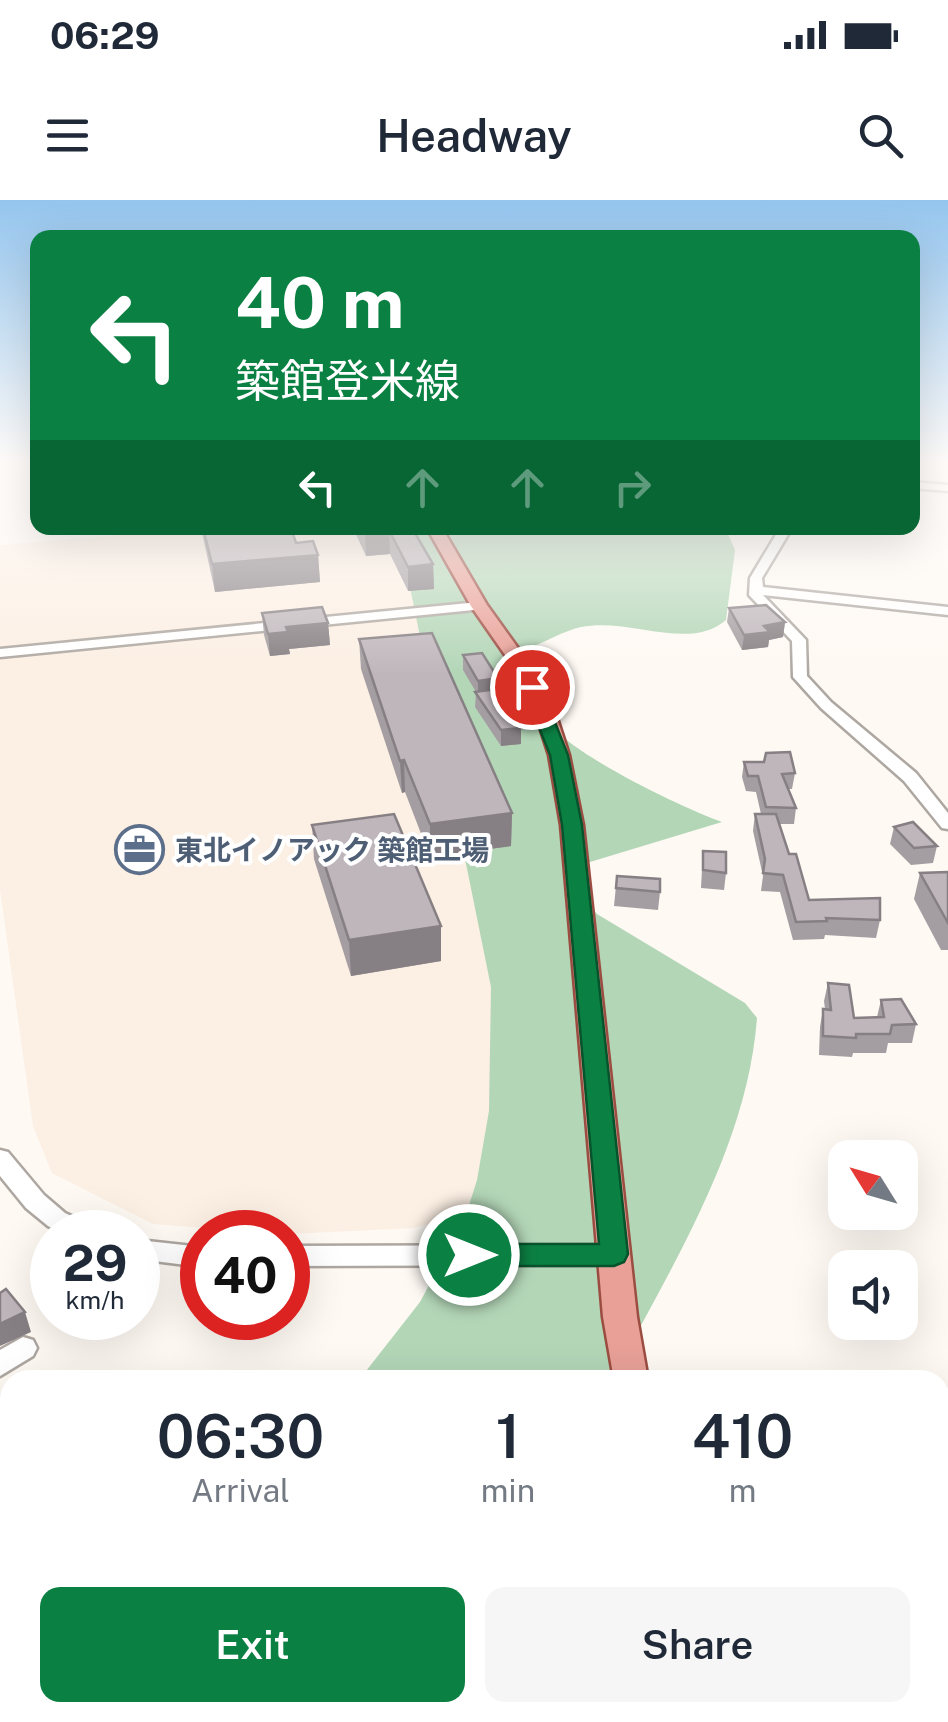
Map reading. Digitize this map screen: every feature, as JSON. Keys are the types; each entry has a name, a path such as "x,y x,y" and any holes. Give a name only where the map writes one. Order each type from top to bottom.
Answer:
{"main road":[{"path":"438,535 519,662 545,712 559,755 572,825 614,1254 630,1370"}],"street":[{"path":"756,590 762,566 782,535"},
{"path":"756,590 948,611"},
{"path":"756,590 799,640 800,677 826,705 910,777 948,824"},
{"path":"0,652 480,606"},
{"path":"0,1158 26,1196 45,1210"},
{"path":"310,1256 614,1254"},
{"path":"0,1365 23,1348"}],"shaded area":[{"path":"123,535 420,535 568,1186 413,1228 310,1233 310,1210 180,1210 180,1226 160,1225 160,1210 125,1210 52,1173 33,1126 0,889 0,545"}],"green space":[{"path":"399,535 728,535 735,550 726,620 711,629 677,634 600,625 568,631 529,648 541,708 555,730 625,777 722,822 590,862 577,872 577,892 597,914 745,1003 757,1018 750,1066 722,1160 681,1250 617,1370 367,1370 420,1302 465,1218 477,1180 489,1111 491,987"}],"building":[{"path":"205,535 293,535 296,543 313,541 318,555 212,564"},
{"path":"392,535 416,535 433,564 408,567"},
{"path":"766,605 785,622 764,626 770,632 744,635 729,608"},
{"path":"322,607 328,623 286,627 288,632 268,634 262,613"},
{"path":"432,633 512,813 430,824 404,760 400,761 359,639"},
{"path":"482,653 498,678 478,681 463,655"},
{"path":"496,689 521,728 501,730 475,692"},
{"path":"790,752 795,773 782,774 796,808 766,807 758,776 748,776 744,762 764,762 766,753"},
{"path":"394,814 441,926 349,940 312,825"},
{"path":"755,814 776,814 789,854 796,854 809,900 880,898 880,920 826,918 827,921 796,922 783,875 763,873 765,859"},
{"path":"913,822 937,846 914,848 894,827"},
{"path":"703,851 726,852 726,873 703,870"},
{"path":"948,872 948,923 920,873"},
{"path":"617,876 660,879 660,892 616,888"},
{"path":"828,983 849,985 854,1018 884,1017 881,1000 901,999 916,1024 892,1025 890,1034 823,1036 823,1009 831,1010"},
{"path":"6,1289 25,1312 0,1324 0,1293"}],"place":[{"name":"東北イノアック 築館工場","path":"140,849"}],"route":[{"path":"469,1255 614,1254 572,825 559,755 532,687"}]}
